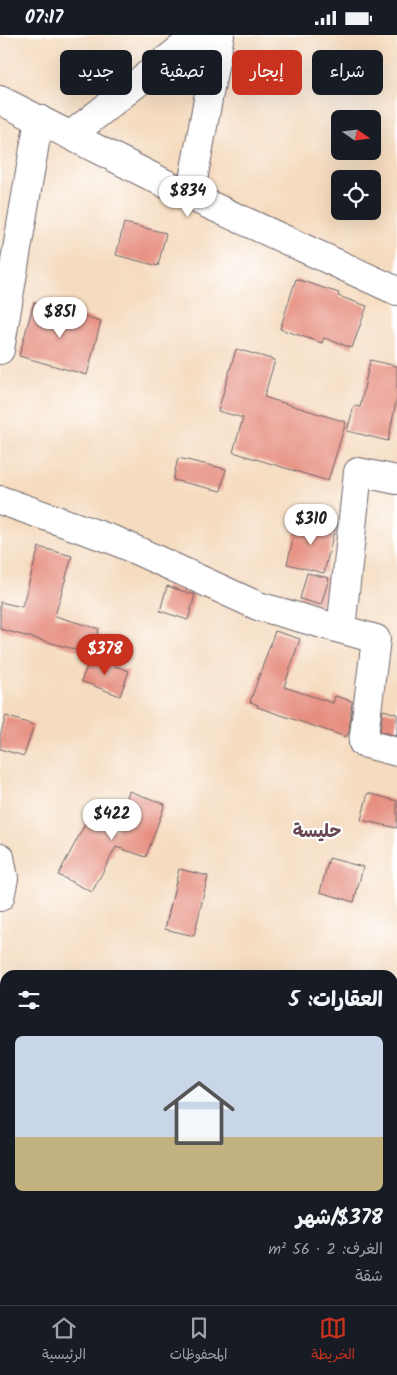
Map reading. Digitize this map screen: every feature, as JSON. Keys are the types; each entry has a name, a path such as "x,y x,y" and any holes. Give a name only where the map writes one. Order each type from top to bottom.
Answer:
{"street":[{"path":"71,135 198,35"},
{"path":"190,196 220,35"},
{"path":"0,100 190,196 397,291"},
{"path":"0,350 3,320 40,119"},
{"path":"341,629 358,472 397,480"},
{"path":"0,500 116,541 258,606 376,639 363,743 397,752"},
{"path":"0,857 4,878 0,897"}],"building":[{"path":"124,223 166,233 158,266 116,255"},
{"path":"296,279 339,293 338,296 367,306 352,348 324,338 322,343 280,329"},
{"path":"34,302 101,321 87,375 19,356"},
{"path":"236,349 275,360 264,397 346,422 328,481 233,452 243,418 218,411"},
{"path":"370,360 397,366 397,398 388,441 347,431 354,406 360,407"},
{"path":"178,458 226,469 221,491 173,480"},
{"path":"298,518 335,527 324,573 287,564"},
{"path":"39,547 72,556 55,616 99,629 92,654 0,629 0,602 22,607"},
{"path":"307,573 329,578 321,605 300,599"},
{"path":"167,586 195,595 188,620 160,611"},
{"path":"275,631 300,639 284,687 333,703 335,696 352,701 349,732 346,737 257,707 258,705 250,702"},
{"path":"91,657 129,671 120,696 81,681"},
{"path":"383,710 397,714 397,736 380,731"},
{"path":"6,716 34,725 24,756 0,749 0,736"},
{"path":"129,791 165,804 146,857 116,847 92,892 58,875 89,817 116,831"},
{"path":"368,793 397,801 397,828 361,820"},
{"path":"329,858 363,867 354,902 320,892"},
{"path":"179,869 208,876 194,936 165,929"}],"district":[{"name":"حليسة","path":"317,831"}]}
